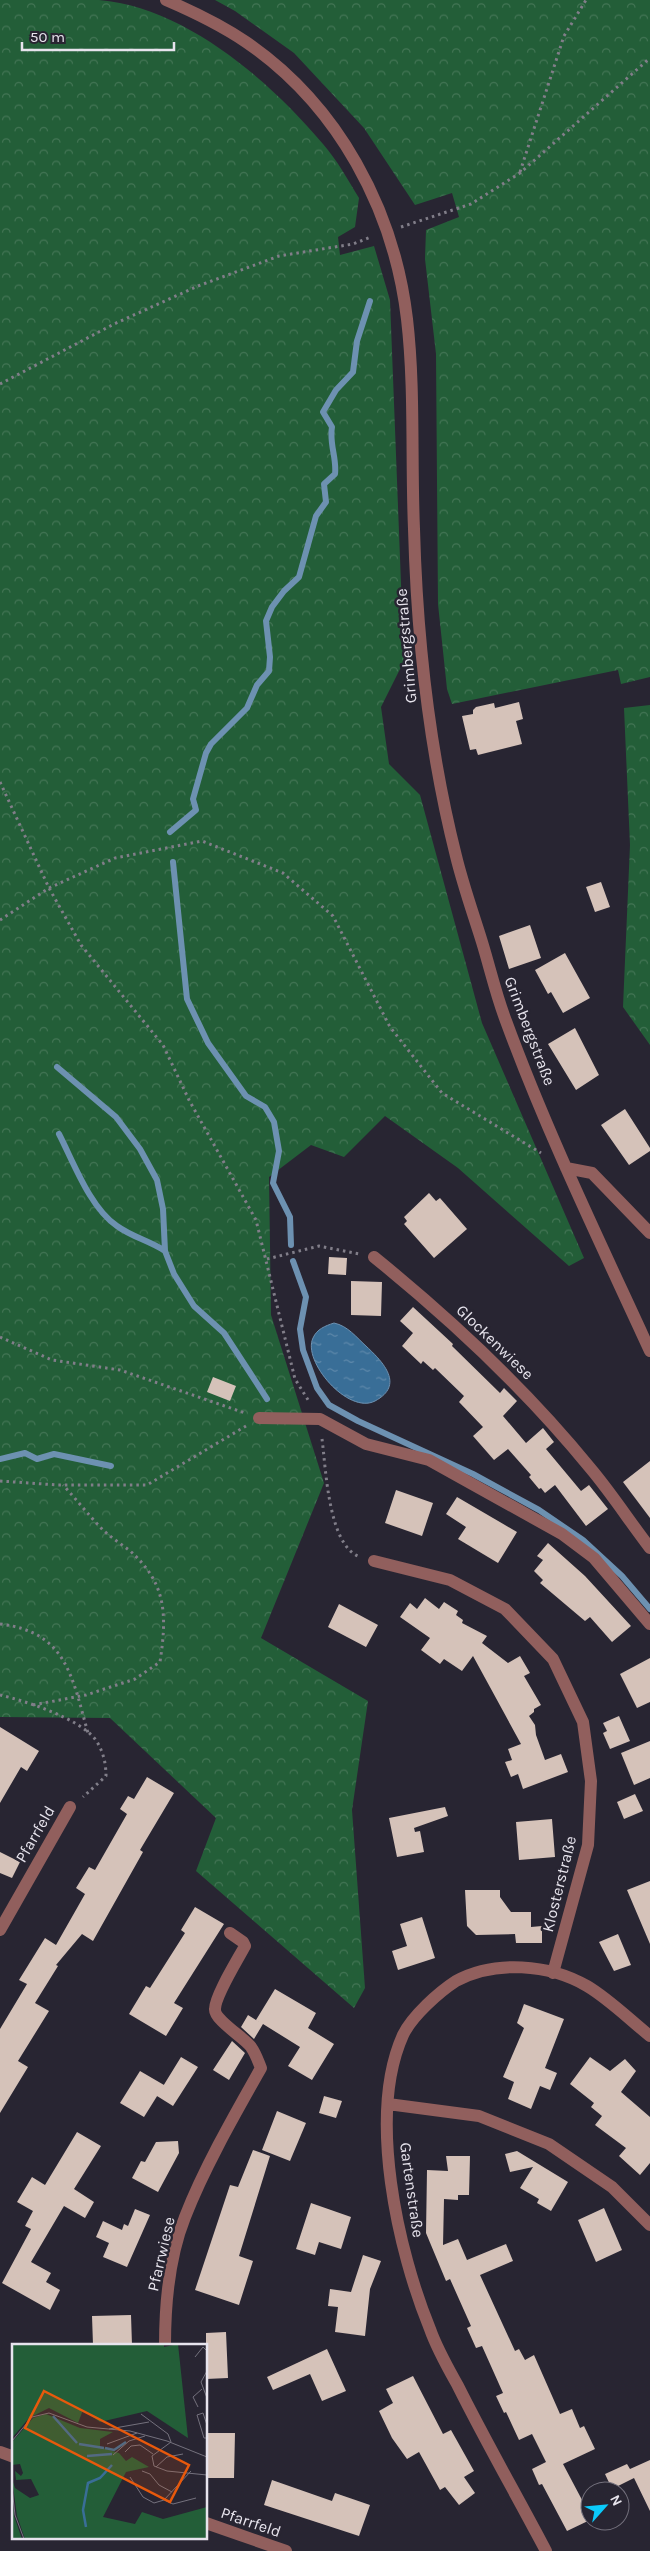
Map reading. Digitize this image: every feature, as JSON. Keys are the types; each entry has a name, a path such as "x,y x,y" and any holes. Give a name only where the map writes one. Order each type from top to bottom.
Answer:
{"street":[{"name":"Grimbergstraße","path":"166,0 206,18 247,43 291,80 318,107 346,145 370,187 388,231 397,261 407,320 414,532 423,684 430,729 456,855 505,1020 566,1168 650,1351"},
{"path":"566,1168 592,1173 650,1233"},
{"name":"Glockenwiese","path":"374,1257 425,1298 514,1382 591,1469 650,1548"},
{"path":"260,1418 320,1419 366,1444 429,1460 562,1534 594,1558 650,1624"},
{"name":"Klosterstraße","path":"374,1561 450,1580 505,1609 553,1659 583,1722 591,1782 588,1845 553,1972"},
{"name":"Pfarrfeld","path":"0,1930 70,1807"},
{"name":"Pfarrwiese","path":"165,2344 168,2288 184,2218 232,2120 261,2068 250,2046 215,2013 221,1993 245,1946 243,1942 230,1933"},
{"name":"Gartenstraße","path":"546,2551 430,2332 414,2288 400,2231 388,2161 388,2104 394,2068 404,2034 441,1990 462,1978 484,1969 506,1967 553,1972 587,1986 650,2036"},
{"path":"388,2104 479,2116 549,2144 612,2187 650,2225"},
{"path":"0,2452 12,2456"},
{"name":"Pfarrfeld","path":"208,2525 286,2551"}],"path":[{"path":"520,173 564,36 586,0"},
{"path":"0,384 114,324 198,286 279,256 353,244 472,204 520,173 650,58"},
{"path":"0,782 49,888 81,945 120,990 163,1045 189,1100 256,1220 295,1379 320,1419 329,1497 338,1534 352,1554 374,1561"},
{"path":"0,920 49,888 115,858 202,841 283,873 333,916 390,1027 442,1093 566,1168"},
{"path":"267,1259 319,1246 374,1257"},
{"path":"0,1337 52,1360 120,1370 260,1418"},
{"path":"0,1481 63,1485 147,1485 260,1418"},
{"path":"34,1705 77,1696 135,1678 160,1662 165,1628 162,1598 148,1570 130,1551 105,1531 63,1485"},
{"path":"0,1624 18,1626 41,1636 56,1648 68,1671 88,1733"},
{"path":"0,1695 34,1705 79,1726 95,1740 106,1762 106,1776 98,1786 70,1807"}],"green space":[{"path":"0,0 99,0 131,6 163,17 194,32 252,73 302,120 328,150 359,198 355,227 338,237 340,255 374,246 390,300 404,661 381,707 389,764 420,795 482,1023 584,1258 569,1266 458,1168 385,1116 344,1157 311,1145 269,1177 271,1315 324,1483 261,1638 368,1701 352,1810 365,1988 354,2008 196,1871 216,1818 110,1718 0,1717"},
{"path":"215,0 650,0 650,677 621,684 618,670 452,704 447,689 438,604 436,354 425,259 426,230 459,217 452,193 415,205 364,128 294,53 235,11"},
{"path":"650,705 650,1045 623,1007 630,845 624,708"}],"water":[{"path":"334,1323 348,1329 384,1366 390,1381 389,1388 384,1395 375,1401 364,1403 352,1400 341,1393 321,1372 314,1360 311,1348 313,1338 319,1330"}],"building":[{"path":"519,702 523,719 516,721 522,744 478,755 476,749 470,750 462,716 473,714 473,710 476,707 494,703 495,708"},
{"path":"601,882 610,907 595,912 586,887"},
{"path":"530,925 541,958 509,969 499,936"},
{"path":"565,953 590,998 563,1013 551,992 548,994 535,970"},
{"path":"575,1028 599,1075 576,1090 548,1044"},
{"path":"625,1109 650,1148 650,1151 629,1165 601,1125"},
{"path":"429,1193 436,1201 440,1198 467,1229 434,1258 404,1224 407,1221 404,1217"},
{"path":"329,1257 347,1258 346,1275 328,1274"},
{"path":"351,1281 382,1282 381,1316 351,1315"},
{"path":"413,1307 453,1344 452,1346 500,1393 504,1388 517,1401 503,1416 526,1443 543,1428 554,1442 546,1449 581,1491 589,1485 608,1509 586,1526 555,1485 545,1493 541,1488 539,1489 529,1477 531,1475 508,1449 494,1460 473,1436 483,1427 459,1402 464,1396 435,1368 433,1370 423,1361 421,1364 402,1346 413,1333 400,1321"},
{"path":"213,1377 236,1386 230,1401 207,1392"},
{"path":"650,1461 650,1518 623,1482"},
{"path":"396,1490 433,1503 422,1536 385,1523"},
{"path":"457,1497 517,1532 498,1563 458,1539 466,1527 446,1514"},
{"path":"548,1543 585,1576 631,1626 612,1642 590,1617 585,1621 540,1583 543,1580 534,1571 543,1560 537,1556"},
{"path":"425,1598 439,1609 444,1602 458,1611 456,1615 463,1620 462,1623 487,1636 482,1643 508,1663 520,1656 530,1673 524,1676 541,1705 534,1709 534,1712 529,1716 535,1725 536,1735 545,1760 561,1754 568,1772 523,1789 518,1774 511,1777 505,1762 512,1760 508,1749 521,1744 473,1656 462,1671 444,1659 440,1664 421,1650 430,1638 400,1617 410,1603 417,1609"},
{"path":"339,1604 378,1625 366,1647 328,1627"},
{"path":"650,1658 650,1702 637,1708 620,1674"},
{"path":"619,1716 630,1741 610,1749 603,1733 607,1731 603,1723"},
{"path":"0,1727 39,1751 27,1771 21,1767 0,1803"},
{"path":"650,1741 650,1778 634,1785 621,1753"},
{"path":"147,1777 174,1793 140,1850 143,1852 93,1941 82,1934 56,1965 58,1966 35,2003 49,2011 18,2061 28,2067 0,2113 0,2029 27,1984 19,1980 45,1938 56,1945 85,1894 76,1888 89,1867 95,1870 127,1814 120,1809 128,1796 134,1799"},
{"path":"635,1794 643,1811 624,1819 617,1802"},
{"path":"445,1807 448,1816 414,1828 415,1832 420,1831 424,1852 397,1857 389,1818"},
{"path":"552,1819 555,1857 519,1860 516,1822"},
{"path":"0,1852 20,1862 12,1878 0,1873"},
{"path":"650,1881 650,1944 627,1890"},
{"path":"465,1890 500,1890 500,1897 511,1912 531,1912 531,1927 542,1926 542,1943 516,1943 515,1934 476,1935 467,1926"},
{"path":"195,1907 224,1924 174,2003 183,2008 166,2036 129,2014 146,1986 150,1988 185,1933 181,1930"},
{"path":"422,1917 435,1958 398,1970 392,1951 407,1946 400,1924"},
{"path":"618,1934 631,1965 614,1971 599,1942"},
{"path":"275,1989 316,2013 308,2028 334,2044 312,2080 288,2066 300,2047 263,2024 254,2039 241,2027 248,2015 259,2022 256,2020"},
{"path":"524,2004 564,2019 545,2068 557,2073 550,2090 540,2086 531,2109 508,2099 514,2082 503,2077 524,2028 517,2023"},
{"path":"232,2041 245,2053 229,2080 213,2070"},
{"path":"181,2057 198,2067 173,2106 157,2096"},
{"path":"590,2057 610,2071 625,2059 636,2071 621,2092 650,2117 650,2163 640,2175 619,2156 626,2148 595,2125 602,2116 591,2107 594,2103 570,2084"},
{"path":"140,2071 164,2085 144,2117 120,2103"},
{"path":"324,2096 342,2101 336,2118 319,2113"},
{"path":"277,2111 306,2123 290,2161 262,2150"},
{"path":"77,2132 101,2146 74,2189 94,2202 85,2218 64,2206 31,2262 51,2273 46,2282 60,2290 50,2310 2,2283 31,2229 25,2226 33,2211 17,2202 32,2177 45,2185"},
{"path":"178,2141 179,2153 158,2192 132,2178 141,2161 145,2162 156,2142"},
{"path":"253,2150 270,2156 239,2256 253,2261 239,2305 195,2290 230,2185 238,2187"},
{"path":"517,2151 568,2182 551,2211 537,2203 539,2199 520,2188 533,2167 510,2172 505,2154"},
{"path":"446,2156 470,2156 469,2195 458,2195 458,2200 444,2199 443,2245 458,2239 467,2260 506,2244 513,2261 480,2275 515,2351 519,2349 525,2360 534,2355 560,2414 572,2409 580,2428 584,2426 595,2449 563,2464 580,2496 580,2525 567,2531 542,2484 539,2485 532,2469 546,2462 532,2434 519,2440 506,2412 504,2413 496,2396 503,2393 482,2346 476,2348 467,2328 471,2326 450,2279 446,2281 426,2233 427,2170 448,2171"},
{"path":"311,2203 351,2217 341,2249 319,2242 315,2255 296,2249"},
{"path":"604,2208 622,2250 596,2262 578,2220"},
{"path":"135,2209 150,2215 127,2267 103,2257 109,2243 96,2237 103,2221 122,2230 124,2224 128,2226"},
{"path":"363,2255 381,2261 370,2289 365,2336 335,2332 338,2307 328,2306 330,2289 351,2292"},
{"path":"131,2315 132,2344 93,2344 92,2316"},
{"path":"226,2332 228,2378 208,2379 208,2344 206,2344 206,2333"},
{"path":"327,2349 346,2391 322,2401 310,2374 273,2390 267,2377"},
{"path":"413,2376 443,2434 451,2430 474,2471 464,2477 475,2493 459,2505 445,2487 440,2490 419,2452 407,2459 392,2438 379,2411 393,2403 386,2389"},
{"path":"208,2433 235,2433 234,2478 208,2478"},
{"path":"650,2460 650,2511 634,2478 628,2481 608,2481 605,2474 627,2464 630,2469"},
{"path":"272,2480 332,2501 335,2493 370,2505 359,2536 264,2505"}],"waterway":[{"path":"170,832 196,810 193,799 206,753 211,744 247,708 257,685 269,671 270,657 266,621 272,607 284,591 299,577 316,516 326,502 324,484 335,474 331,439 332,427 323,412 336,390 353,372 357,341 370,301"},
{"path":"173,862 187,999 208,1043 246,1096 265,1107 274,1122 279,1151 273,1183 290,1217 291,1245"},
{"path":"57,1067 116,1117 140,1149 157,1180 163,1209 165,1251 174,1274 194,1306 224,1333 267,1399"},
{"path":"59,1134 90,1196 107,1218 123,1230 165,1251"},
{"path":"293,1261 306,1297 300,1329 303,1350 317,1388 329,1405 358,1421 473,1474 539,1510 583,1540 622,1576 650,1609"},
{"path":"0,1459 25,1453 37,1459 54,1454 111,1466"}]}
